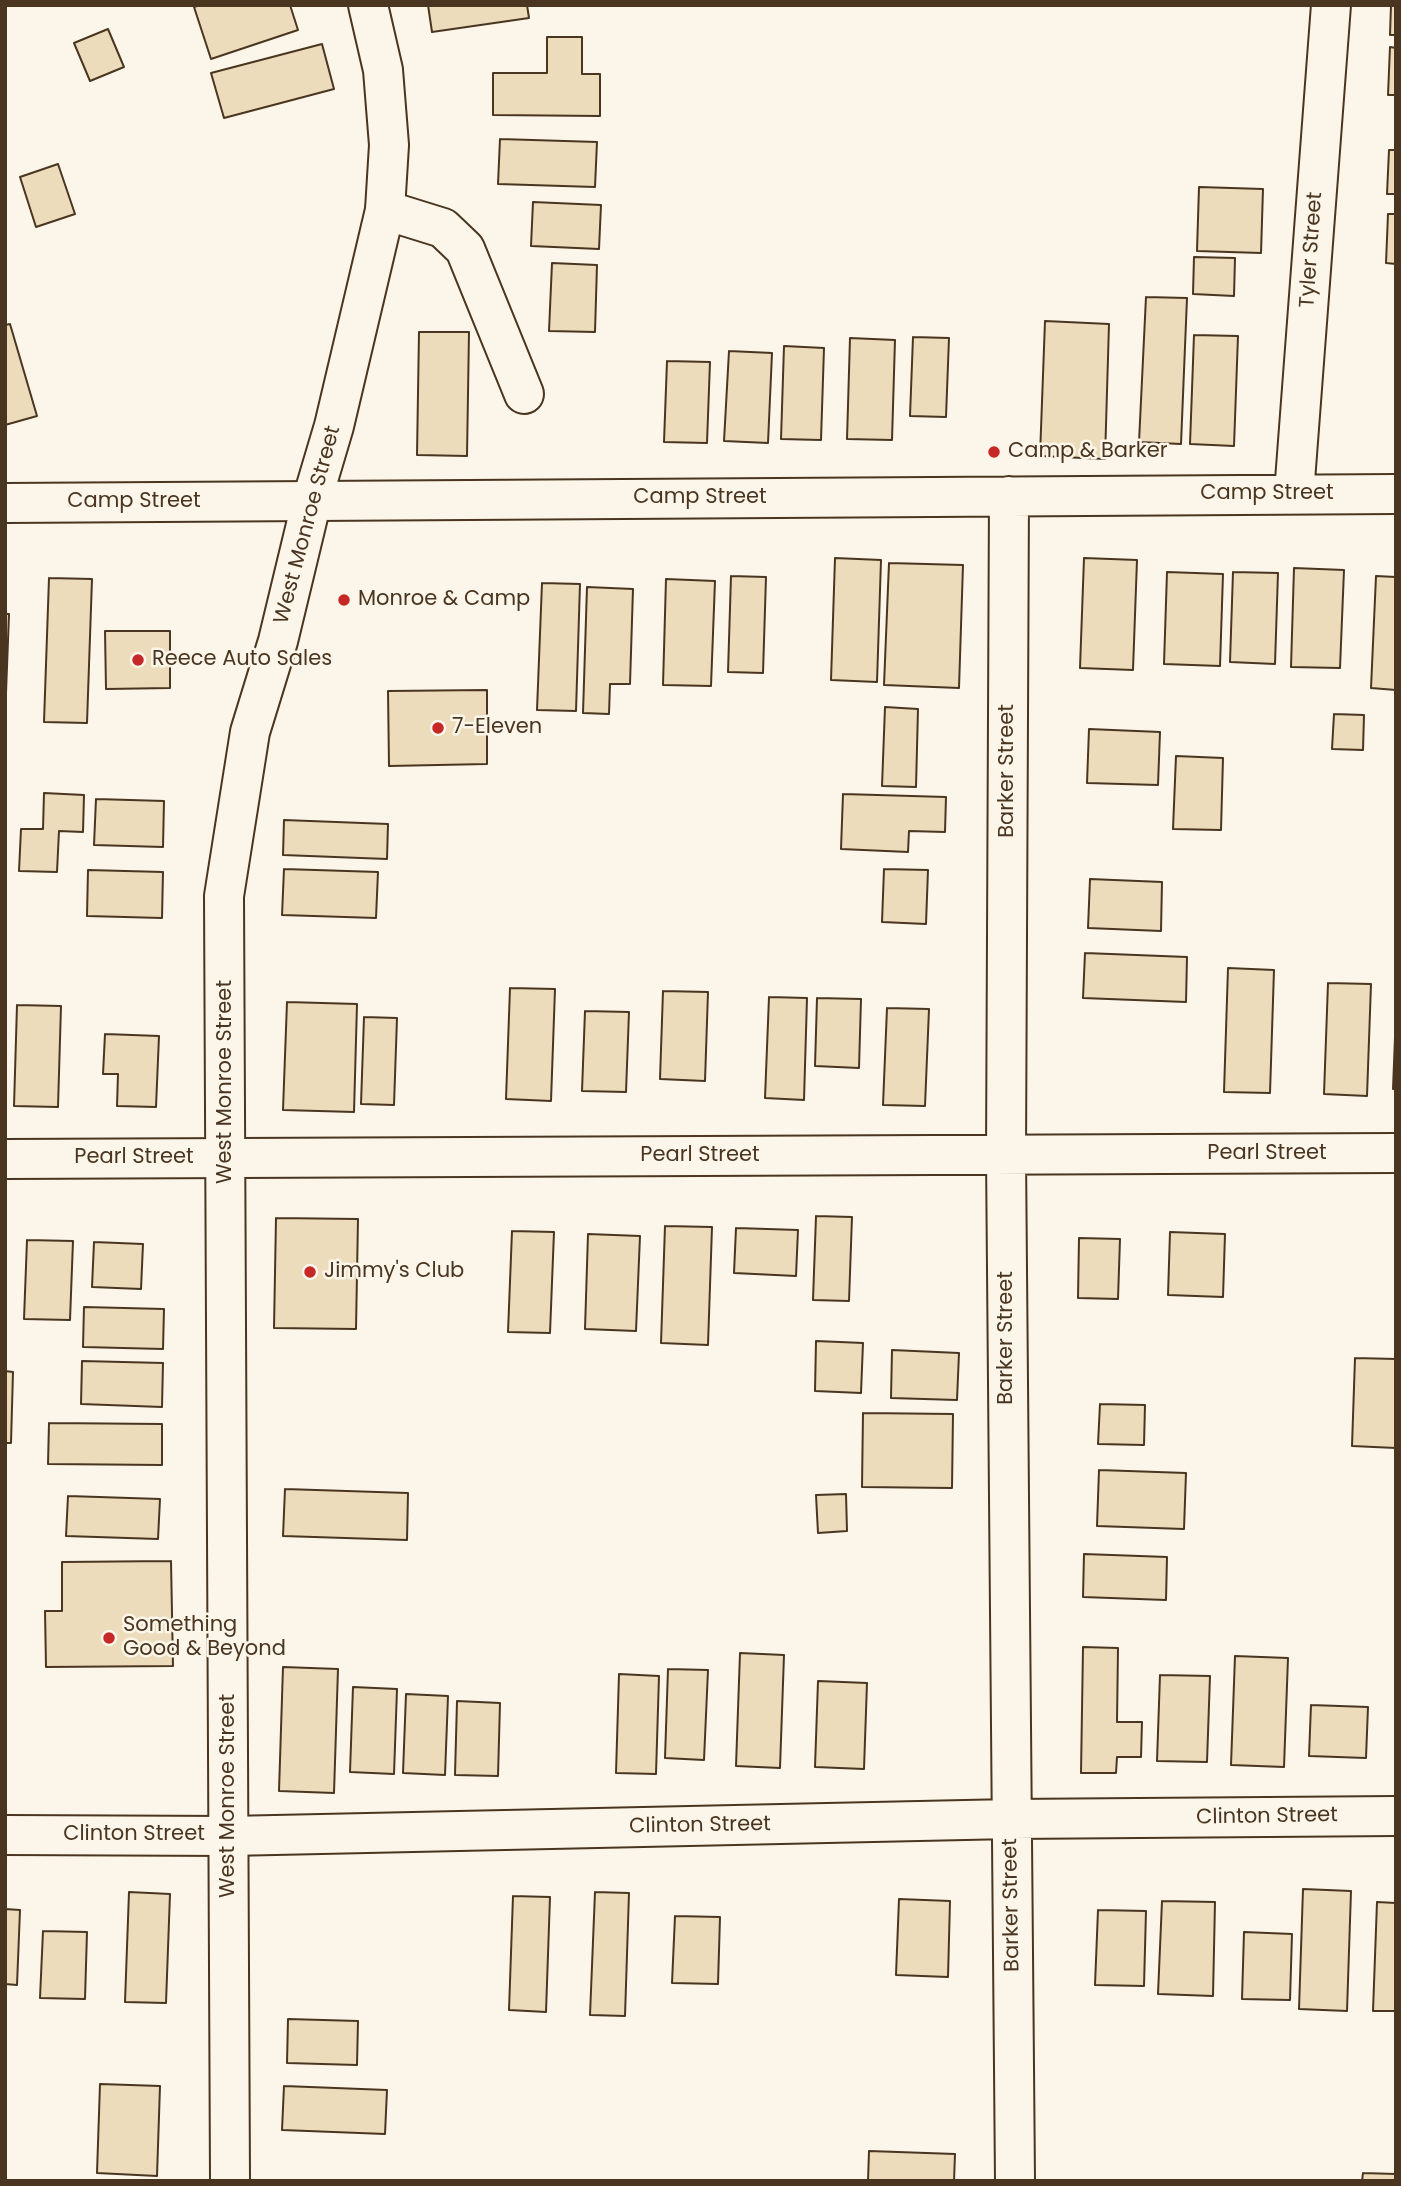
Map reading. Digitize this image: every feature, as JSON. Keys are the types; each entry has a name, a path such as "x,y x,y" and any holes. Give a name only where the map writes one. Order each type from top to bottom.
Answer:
{"street":[{"name":"West Monroe Street","path":"230,2181 224,896 250,732 278,640 312,500 334,426 385,210 389,145 383,69 368,5"},
{"name":"Tyler Street","path":"1294,494 1331,5"},
{"path":"385,210 443,228 465,249 524,394"},
{"name":"Camp Street","path":"5,503 1396,494"},
{"name":"Barker Street","path":"1009,496 1006,1155 1015,2181"},
{"name":"Pearl Street","path":"5,1159 1396,1153"},
{"name":"Clinton Street","path":"5,1835 229,1836 1011,1819 1396,1816"}],"building":[{"path":"290,5 298,30 211,59 194,7"},
{"path":"428,5 527,5 529,18 432,32"},
{"path":"1391,5 1396,5 1396,35 1390,35"},
{"path":"108,29 124,67 90,81 74,43"},
{"path":"547,37 582,37 582,74 600,74 600,116 493,115 493,73 547,73"},
{"path":"322,44 334,89 224,118 211,73"},
{"path":"1390,47 1396,48 1396,95 1388,95"},
{"path":"500,139 597,142 595,187 498,184"},
{"path":"1389,150 1396,150 1396,194 1387,194"},
{"path":"58,164 75,214 36,227 20,177"},
{"path":"1199,187 1263,189 1261,253 1197,251"},
{"path":"533,202 601,205 599,249 531,246"},
{"path":"1388,214 1396,214 1396,264 1386,263"},
{"path":"1194,257 1235,258 1234,296 1193,294"},
{"path":"552,263 597,265 595,332 549,331"},
{"path":"1146,297 1187,298 1181,444 1139,442"},
{"path":"1045,321 1109,324 1105,459 1040,456"},
{"path":"10,324 37,416 5,425 5,325"},
{"path":"419,332 469,332 467,456 417,455"},
{"path":"1194,335 1238,336 1234,446 1190,444"},
{"path":"913,337 949,338 946,417 910,416"},
{"path":"850,338 895,340 892,440 847,439"},
{"path":"784,346 824,348 821,440 781,439"},
{"path":"729,351 772,353 768,443 724,441"},
{"path":"667,361 710,362 707,443 664,442"},
{"path":"835,558 881,560 877,682 831,680"},
{"path":"1084,558 1137,560 1133,670 1080,668"},
{"path":"889,563 963,565 959,688 884,685"},
{"path":"1294,568 1344,570 1340,668 1291,667"},
{"path":"1167,572 1223,574 1220,666 1164,664"},
{"path":"1233,572 1278,573 1275,664 1230,662"},
{"path":"731,576 766,577 763,673 728,672"},
{"path":"1376,576 1396,577 1396,690 1371,688"},
{"path":"49,578 92,579 87,723 44,722"},
{"path":"666,579 715,581 711,686 663,685"},
{"path":"542,583 580,584 576,711 537,710"},
{"path":"587,587 633,589 630,684 610,684 609,714 583,713"},
{"path":"5,614 9,614 6,693 5,693"},
{"name":"Reece Auto Sales","path":"105,631 170,631 170,688 106,689"},
{"name":"7-Eleven","path":"487,690 487,764 389,766 388,691"},
{"path":"885,707 918,709 916,787 882,786"},
{"path":"1334,714 1364,715 1363,750 1332,749"},
{"path":"1089,729 1160,732 1158,785 1087,783"},
{"path":"1176,756 1223,758 1221,830 1173,829"},
{"path":"44,793 84,795 83,832 59,831 57,872 19,871 21,829 43,829"},
{"path":"843,794 946,797 945,832 909,831 908,852 841,849"},
{"path":"96,799 164,801 163,847 94,845"},
{"path":"284,820 388,824 387,859 283,855"},
{"path":"284,869 378,872 376,918 282,915"},
{"path":"884,869 928,870 926,924 882,922"},
{"path":"88,870 163,872 162,918 87,916"},
{"path":"1090,879 1162,882 1161,931 1088,928"},
{"path":"1085,953 1187,957 1186,1002 1083,998"},
{"path":"1228,968 1274,970 1270,1093 1224,1092"},
{"path":"1328,983 1371,984 1367,1096 1324,1094"},
{"path":"510,988 555,989 551,1101 506,1099"},
{"path":"663,991 708,992 705,1081 660,1079"},
{"path":"769,997 807,998 804,1100 765,1098"},
{"path":"817,998 861,999 859,1068 815,1066"},
{"path":"287,1002 357,1004 354,1112 283,1110"},
{"path":"17,1005 61,1006 58,1107 14,1106"},
{"path":"887,1008 929,1009 925,1106 883,1105"},
{"path":"585,1011 629,1012 626,1092 582,1091"},
{"path":"1396,1012 1396,1089 1393,1089"},
{"path":"364,1017 397,1018 394,1105 361,1104"},
{"path":"105,1034 159,1036 156,1107 117,1106 118,1074 103,1074"},
{"path":"816,1216 852,1217 849,1301 813,1300"},
{"path":"276,1218 358,1219 356,1329 274,1328"},
{"path":"665,1226 712,1227 708,1345 661,1343"},
{"path":"736,1228 798,1230 796,1276 734,1273"},
{"path":"512,1231 554,1232 550,1333 508,1332"},
{"path":"1170,1232 1225,1234 1223,1297 1168,1295"},
{"path":"588,1234 640,1236 636,1331 585,1329"},
{"path":"1079,1238 1120,1239 1118,1299 1078,1298"},
{"path":"27,1240 73,1241 70,1320 24,1319"},
{"path":"94,1242 143,1244 141,1289 92,1287"},
{"path":"84,1307 164,1309 163,1349 83,1347"},
{"path":"816,1341 863,1343 861,1393 815,1391"},
{"path":"892,1350 959,1353 957,1400 891,1398"},
{"path":"1355,1358 1396,1359 1396,1448 1352,1446"},
{"path":"82,1361 163,1363 162,1407 81,1404"},
{"path":"5,1371 13,1372 11,1443 5,1443"},
{"path":"1100,1404 1145,1405 1144,1445 1098,1444"},
{"path":"863,1413 953,1414 952,1488 862,1487"},
{"path":"49,1423 162,1424 162,1465 48,1464"},
{"path":"1099,1470 1186,1473 1184,1529 1097,1526"},
{"path":"285,1489 408,1493 407,1540 283,1536"},
{"path":"846,1494 847,1531 818,1533 816,1495"},
{"path":"68,1496 160,1499 158,1539 66,1536"},
{"path":"1084,1554 1167,1557 1166,1600 1083,1597"},
{"name":"Something Good & Beyond","path":"171,1561 173,1666 46,1667 45,1611 62,1611 62,1562"},
{"path":"1083,1647 1118,1648 1117,1722 1142,1722 1141,1757 1117,1757 1116,1773 1081,1773"},
{"path":"740,1653 784,1655 780,1768 736,1766"},
{"path":"1235,1656 1288,1658 1284,1767 1231,1765"},
{"path":"283,1667 338,1669 334,1793 279,1791"},
{"path":"668,1669 708,1670 704,1760 665,1758"},
{"path":"619,1674 659,1676 656,1774 616,1773"},
{"path":"1160,1675 1210,1676 1207,1762 1157,1761"},
{"path":"818,1681 867,1683 864,1769 815,1767"},
{"path":"353,1687 397,1689 394,1774 350,1772"},
{"path":"406,1694 448,1696 445,1775 403,1773"},
{"path":"457,1701 500,1703 498,1776 455,1775"},
{"path":"1311,1705 1368,1707 1366,1758 1309,1756"},
{"path":"1303,1889 1351,1891 1347,2011 1299,2009"},
{"path":"129,1892 170,1894 166,2003 125,2002"},
{"path":"595,1892 629,1893 625,2016 590,2015"},
{"path":"513,1896 550,1897 546,2012 509,2010"},
{"path":"899,1899 950,1901 948,1977 896,1975"},
{"path":"1162,1901 1215,1902 1213,1996 1158,1994"},
{"path":"1377,1902 1396,1903 1396,2011 1373,2011"},
{"path":"5,1909 20,1910 17,1985 5,1984"},
{"path":"1098,1910 1146,1911 1144,1986 1095,1985"},
{"path":"675,1916 720,1917 718,1984 672,1983"},
{"path":"43,1931 87,1932 85,1999 40,1998"},
{"path":"1244,1932 1292,1934 1290,2000 1242,1999"},
{"path":"288,2019 358,2021 357,2065 287,2063"},
{"path":"100,2084 160,2086 157,2176 97,2173"},
{"path":"284,2086 387,2090 385,2134 282,2130"},
{"path":"869,2151 955,2154 954,2181 868,2181"},
{"path":"1363,2173 1396,2174 1396,2181 1362,2181"}],"place":[{"name":"Camp & Barker","path":"994,452"},
{"name":"Monroe & Camp","path":"344,600"},
{"name":"Reece Auto Sales","path":"138,660"},
{"name":"7-Eleven","path":"438,728"},
{"name":"Jimmy's Club","path":"310,1272"},
{"name":"Something Good & Beyond","path":"109,1638"}]}
